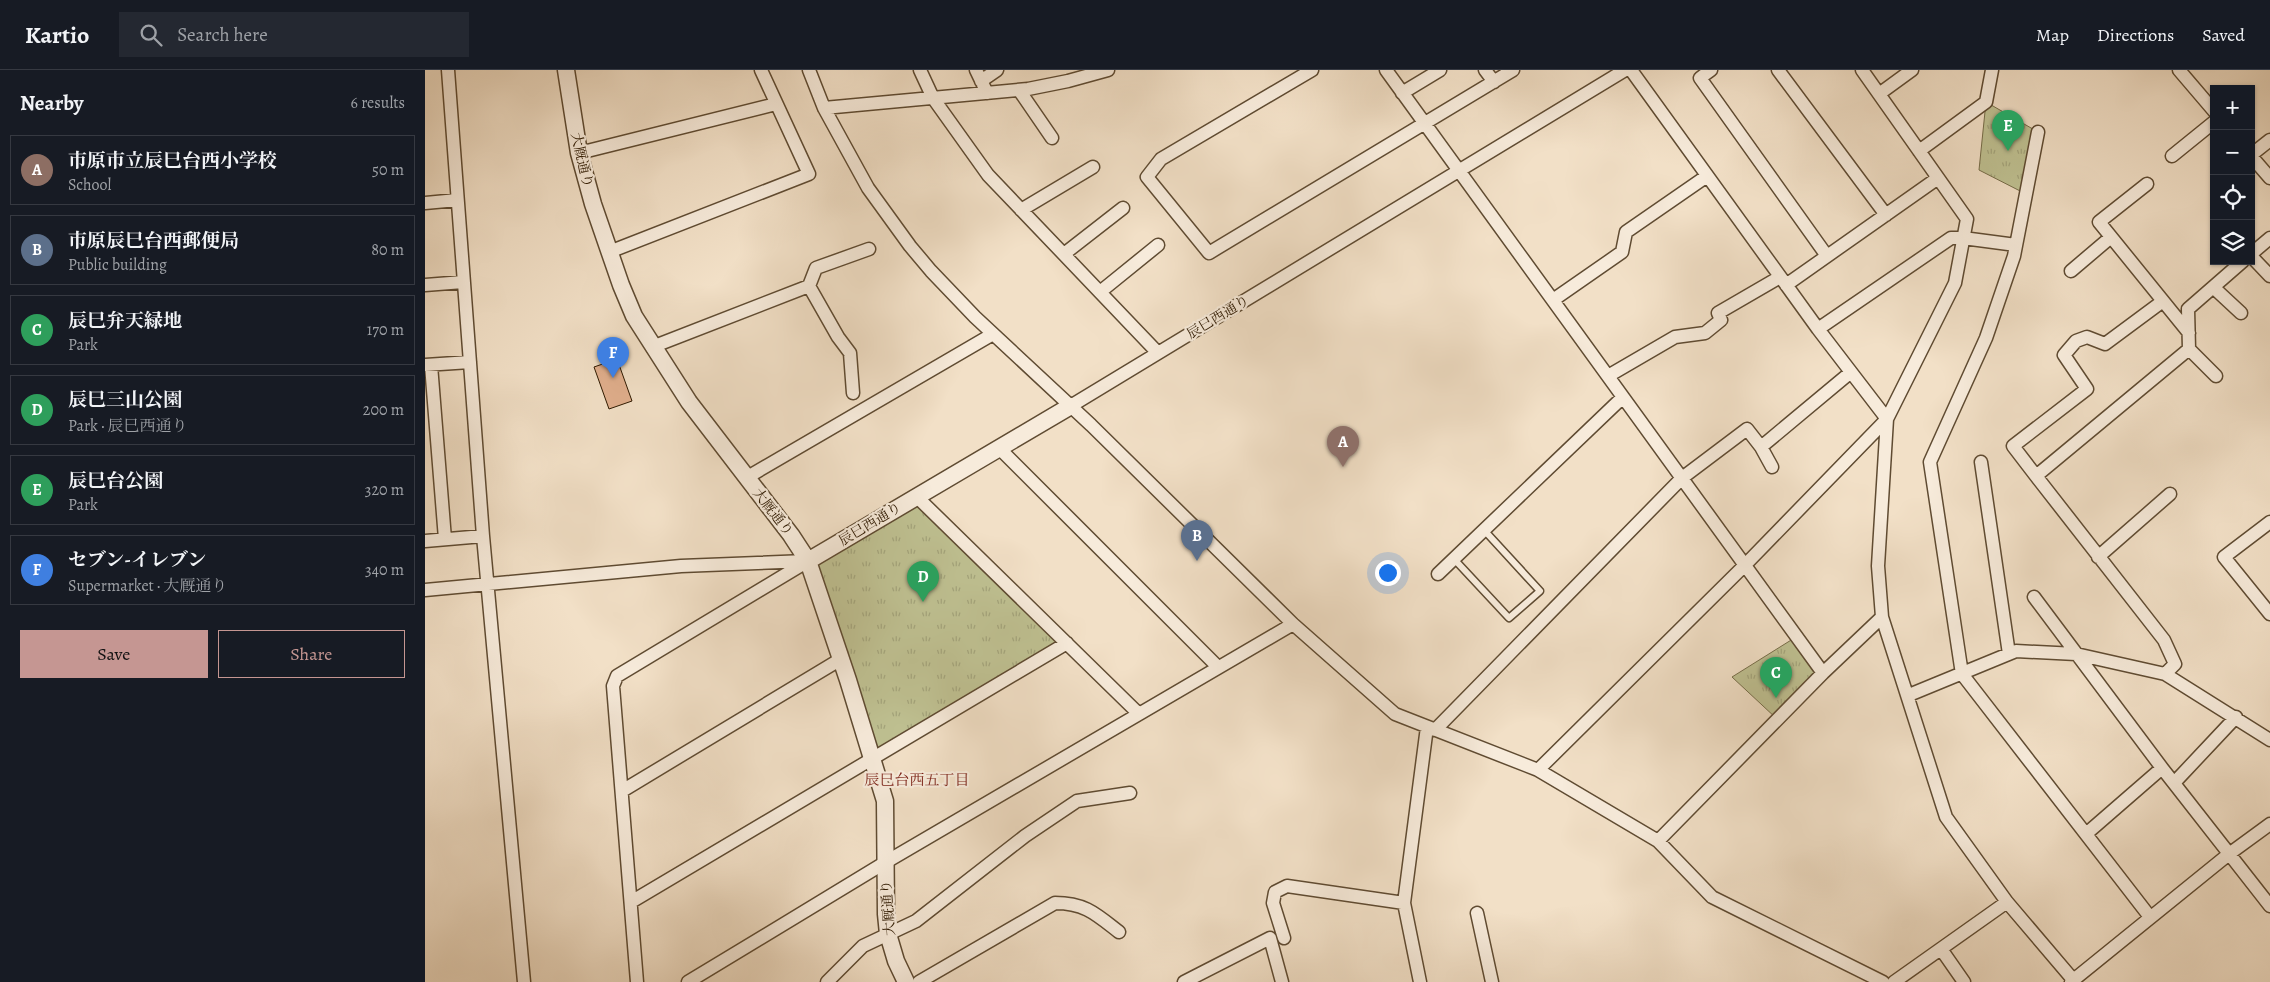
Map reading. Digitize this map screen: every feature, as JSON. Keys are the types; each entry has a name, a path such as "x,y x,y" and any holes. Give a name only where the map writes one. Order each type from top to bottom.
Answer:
{"street":[{"path":"448,70 483,536 489,583 524,982"},
{"name":"大厩通り","path":"566,70 579,154 609,252 634,316 652,347 689,402 808,561 885,801 889,934 897,962 906,982"},
{"path":"609,252 809,174 775,104 761,70"},
{"path":"809,70 824,108 867,188 931,271 993,334 1069,407 1091,425 1293,624 1395,714 1538,770 1658,841 1712,897 1883,982"},
{"path":"920,70 933,98 988,175 1159,353"},
{"path":"824,108 933,98 981,81 997,70"},
{"path":"981,81 1019,90 1068,82 1108,70"},
{"path":"1313,70 1161,159 1147,177 1209,253 1513,70"},
{"path":"1386,70 1823,673"},
{"path":"1402,92 1439,70"},
{"path":"1485,70 1493,82"},
{"name":"辰巳西通り","path":"808,561 1159,353 1625,70"},
{"path":"1631,70 1818,329 1887,419 1878,566 1882,617 1909,696 1946,817 2007,902 2073,981 2229,854 2270,824"},
{"path":"1711,70 1700,78 1827,256"},
{"path":"1778,70 1886,214"},
{"path":"1538,770 1745,565 1887,419 1955,283 1967,219 1862,70"},
{"path":"1879,94 1912,70"},
{"path":"1919,151 1986,102 1992,70"},
{"path":"2179,70 2210,106"},
{"path":"1019,90 1052,138"},
{"path":"579,154 775,104"},
{"path":"2172,156 2210,125"},
{"path":"2038,132 2017,245 1986,338 1930,462 1961,674 2150,917"},
{"path":"2255,152 2270,140"},
{"path":"2255,160 2270,178"},
{"path":"1021,210 1093,167"},
{"path":"1553,300 1622,252 1626,232 1707,176"},
{"path":"1608,376 1675,336 1705,333 1721,320 1718,314 1827,256 1938,178"},
{"path":"2147,184 2099,222 2189,333"},
{"path":"425,203 457,200"},
{"path":"1064,254 1123,208"},
{"path":"2071,271 2111,237"},
{"path":"1818,329 1951,238 2017,245"},
{"path":"2255,251 2270,238"},
{"path":"1100,292 1158,245"},
{"path":"652,347 809,286 816,268 869,249"},
{"path":"2255,259 2270,276"},
{"path":"2216,376 2189,349 2188,309 2238,265"},
{"path":"425,285 463,282"},
{"path":"809,286 838,337 850,353 853,392"},
{"path":"2213,287 2241,313"},
{"path":"2163,301 2105,344 2087,337 2076,341 2064,355 2087,389 2013,446 2164,640 2175,664 2165,674"},
{"path":"746,478 993,334"},
{"path":"2036,476 2189,349"},
{"path":"445,539 438,451 428,365 470,362"},
{"path":"1761,447 1851,372"},
{"path":"1437,574 1623,397"},
{"path":"1420,982 1404,903 1431,728 1682,478 1747,429 1761,447 1772,467"},
{"path":"999,448 1218,667"},
{"path":"425,452 438,451"},
{"path":"1981,462 2009,654"},
{"path":"2098,557 2170,494"},
{"path":"917,497 1139,714"},
{"path":"2270,522 2224,557 2270,614"},
{"path":"425,541 483,536"},
{"path":"425,590 681,566 808,561"},
{"path":"637,982 613,686 617,676 808,561"},
{"path":"2034,597 2162,768 2270,906"},
{"path":"1658,841 1823,673 1882,617"},
{"path":"688,982 886,862 903,854 1293,624"},
{"path":"631,902 1067,643"},
{"path":"1909,696 2016,651 2076,654 2165,674 2270,740"},
{"path":"622,791 841,659"},
{"path":"2174,783 2236,717"},
{"path":"2086,834 2162,768"},
{"path":"827,982 863,946 916,920 1025,836 1077,801 1130,793"},
{"path":"1284,938 1273,903 1275,892 1287,886 1404,903"},
{"path":"1894,982 2007,902"},
{"path":"919,982 1055,903 1073,903 1093,911 1119,932"},
{"path":"1477,913 1492,982"},
{"path":"1184,982 1270,938 1283,982"},
{"path":"1941,949 1964,982"}],"lane":[{"path":"1454,559 1509,618 1540,591 1484,530"}],"green space":[{"path":"1986,102 2038,132 2026,194 1979,170"},
{"path":"917,497 1067,643 872,759 808,561"},
{"path":"1796,637 1823,673 1777,719 1732,677"}],"building":[{"path":"617,359 632,401 609,409 594,367"}],"place":[{"name":"辰巳台公園","path":"2008,151"},
{"name":"セブン-イレブン","path":"613,378"},
{"name":"市原市立辰巳台西小学校","path":"1343,467"},
{"name":"市原辰巳台西郵便局","path":"1197,561"},
{"name":"辰巳三山公園","path":"923,602"},
{"name":"辰巳弁天緑地","path":"1776,698"}],"district":[{"name":"辰巳台西五丁目","path":"917,780"}]}
